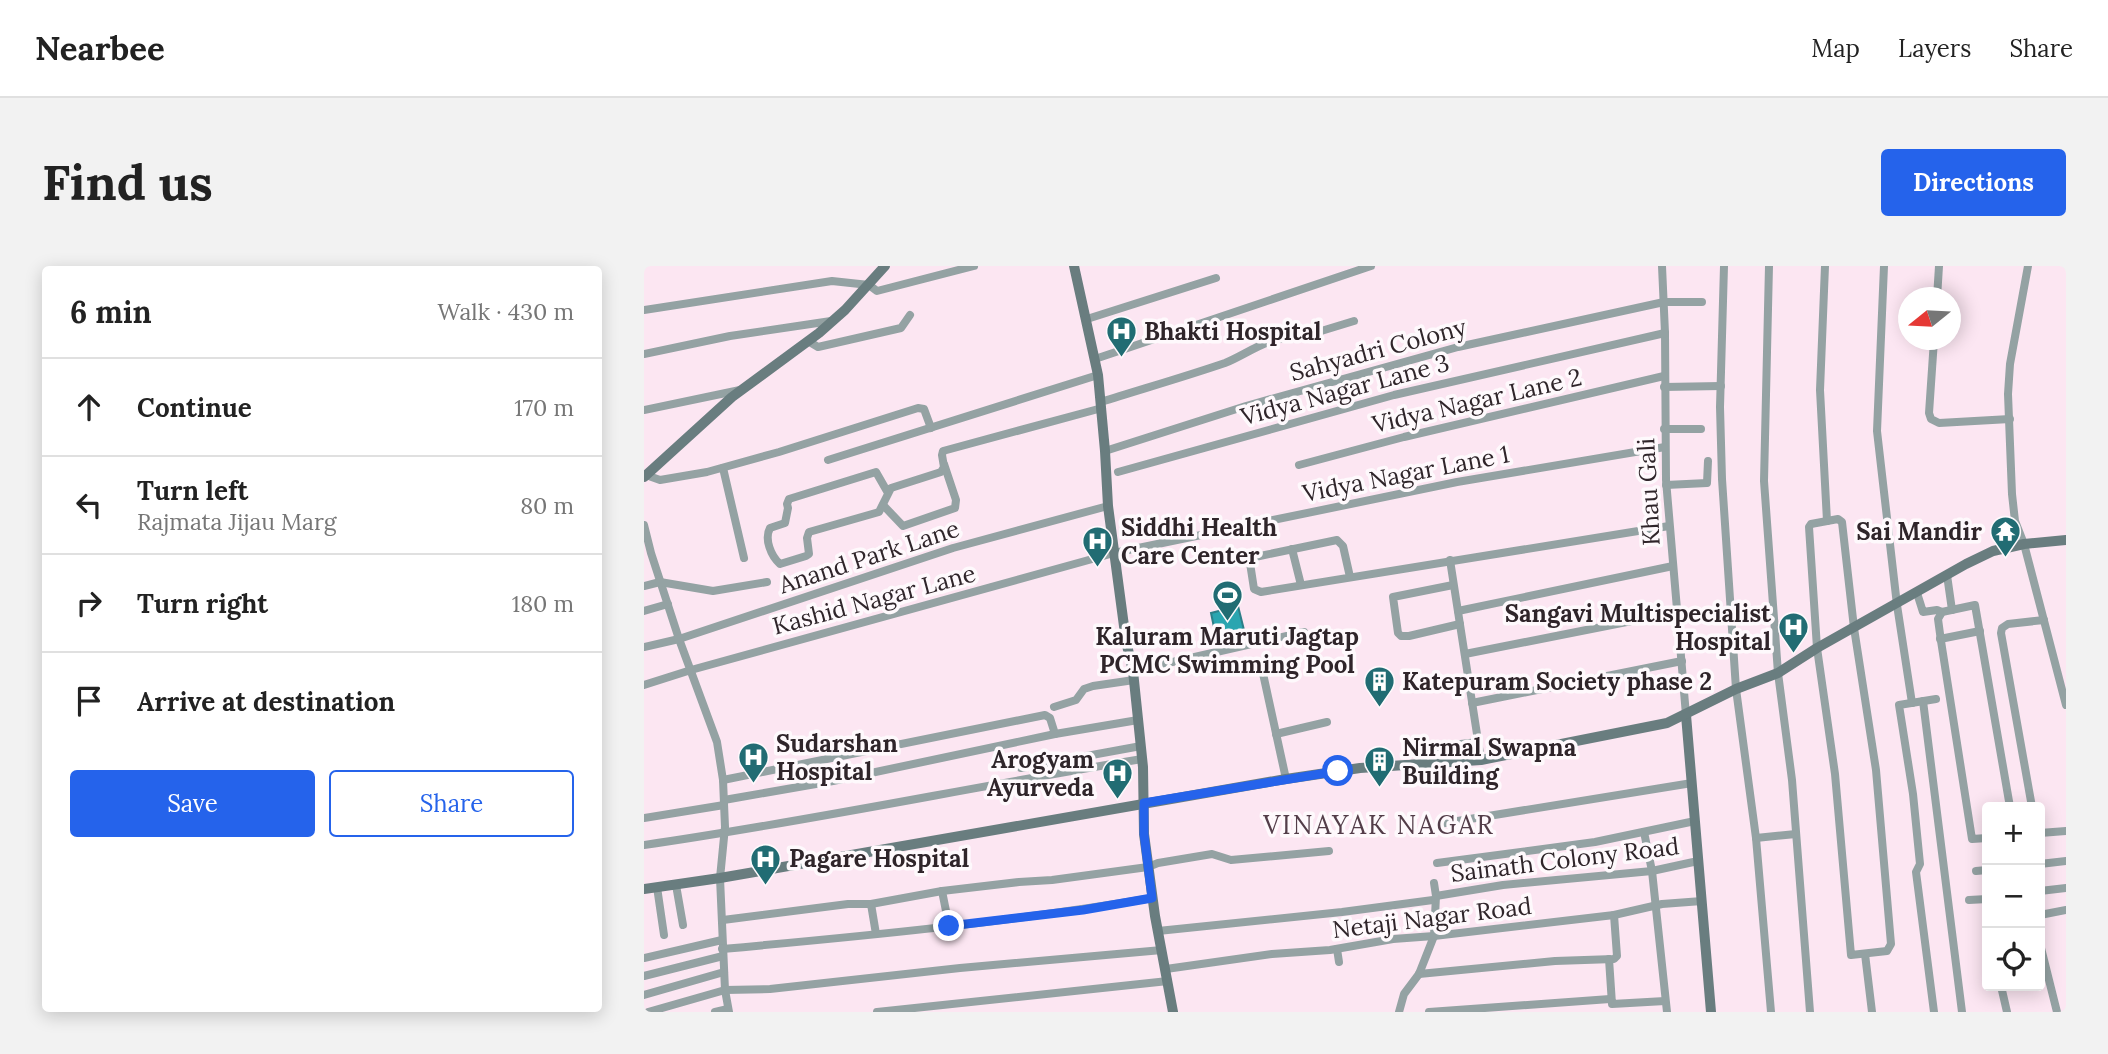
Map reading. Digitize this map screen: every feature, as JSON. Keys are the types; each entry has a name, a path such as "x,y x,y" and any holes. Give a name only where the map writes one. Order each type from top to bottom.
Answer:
{"street":[{"path":"645,476 711,415 832,321 886,266"},
{"path":"644,310 832,281 869,285 877,291 974,266"},
{"path":"1074,266 1098,375 1108,506 1126,641 1134,675 1142,759 1144,834 1152,898 1173,1012"},
{"path":"1095,359 1371,266"},
{"name":"Khau Gali","path":"1662,266 1666,485 1686,715"},
{"path":"1724,266 1721,386 1723,479 1736,689 1756,838 1771,1012"},
{"path":"1769,266 1764,481 1778,673 1792,780 1810,1012"},
{"path":"1825,266 1820,390 1826,521"},
{"path":"1884,266 1877,431 1897,605 1912,703"},
{"path":"1938,287 1939,266"},
{"path":"2028,266 2010,363 2008,394 2012,494 2015,521 2024,544 2066,701"},
{"path":"1087,319 1216,278"},
{"name":"Sahyadri Colony","path":"1105,451 1245,406 1458,346 1664,302 1703,302"},
{"path":"807,341 818,347 901,328 909,316"},
{"path":"644,354 730,336 832,321"},
{"path":"883,505 903,526 956,508 943,451 1101,405 1224,363 1264,344 1295,339 1354,321"},
{"name":"Vidya Nagar Lane 3","path":"1118,472 1382,398 1665,333"},
{"path":"1933,350 1929,414 1931,419 1939,423 2010,419"},
{"path":"828,460 1098,375"},
{"name":"Vidya Nagar Lane 2","path":"1299,465 1404,437 1664,376"},
{"path":"1664,387 1721,386"},
{"path":"644,410 743,389"},
{"path":"645,476 660,480 723,468 918,408 924,409 930,428"},
{"path":"1664,429 1701,429"},
{"name":"Vidya Nagar Lane 1","path":"1114,554 1457,482 1665,447"},
{"path":"1666,485 1707,484 1708,461"},
{"path":"888,493 876,472 789,499 785,523 770,528 767,532 774,558 780,564 809,554 809,532 879,512 891,488 941,472 944,464"},
{"path":"723,468 744,558"},
{"name":"Anand Park Lane","path":"644,647 679,639 953,548 1108,506"},
{"path":"1838,519 1842,522 1854,628 1876,770 1891,944 1886,951 1851,955 1835,774 1817,648 1809,527 1811,524 1838,519"},
{"path":"644,525 679,639 717,742 723,780 724,834 720,878 724,990 729,1010 715,1012"},
{"path":"1350,577 1343,546 1338,540 1252,559 1250,563 1252,584 1257,592 1261,592 1669,526"},
{"path":"644,889 1286,779 1360,768 1481,760 1667,723 1736,689 1778,673 1817,648 1993,551 2024,544 2066,540"},
{"path":"1292,549 1301,585"},
{"name":"Kashid Nagar Lane","path":"644,685 1114,554"},
{"path":"1450,560 1481,760"},
{"path":"1458,611 1673,566"},
{"path":"1947,575 1952,610"},
{"path":"644,586 660,582 713,591 766,582"},
{"path":"1453,585 1397,595 1392,600 1398,633 1401,636 1460,624"},
{"path":"1917,593 1923,612 1942,612 1976,605 2009,802"},
{"path":"644,611 668,604"},
{"path":"1465,654 1677,612"},
{"path":"1942,612 1938,619 1940,639 1972,839 1982,838"},
{"path":"2031,802 2001,633 2002,628 2008,624 2044,620"},
{"path":"1940,639 1980,631"},
{"path":"1054,707 1076,701 1084,689 1093,686 1304,632"},
{"path":"1472,703 1682,661"},
{"path":"1262,669 1286,779"},
{"path":"1934,1012 1916,872 1920,864 1913,794 1899,705 1936,699"},
{"path":"1923,701 1962,1012"},
{"path":"723,780 1045,715 1050,718 1055,734"},
{"path":"1686,715 1711,1012"},
{"path":"644,818 1055,734 1138,720"},
{"path":"1276,734 1327,722"},
{"path":"1426,748 1478,742"},
{"path":"1021,768 1141,746"},
{"path":"644,845 724,834 1004,781 1142,759"},
{"path":"1439,824 1692,783"},
{"path":"1437,863 1595,842 1695,821"},
{"path":"2045,833 2066,831"},
{"path":"1644,832 1652,871 1667,1012"},
{"path":"1756,838 1796,834"},
{"path":"723,920 848,904 872,904 942,891 1148,867 1212,853 1231,860 1329,852"},
{"name":"Sainath Colony Road","path":"1158,931 1342,912 1503,885 1652,871 1698,861"},
{"path":"2045,863 2066,861"},
{"path":"1976,871 1982,870"},
{"path":"1399,1012 1404,994 1419,974 1434,936 1434,883"},
{"path":"676,885 683,925"},
{"path":"657,887 664,935"},
{"path":"2045,890 2066,888"},
{"path":"942,891 949,926"},
{"path":"644,958 949,926 1083,910 1152,898"},
{"path":"1969,900 1982,899"},
{"name":"Netaji Nagar Road","path":"877,1012 1167,975 1272,954 1337,949 1393,939 1614,915 1655,905 1702,901"},
{"path":"872,904 876,934"},
{"path":"2045,914 2066,910"},
{"path":"1419,974 1614,959 1617,956 1614,915"},
{"path":"644,976 722,948"},
{"path":"1337,949 1339,962"},
{"path":"648,1012 724,990 770,989 1162,950"},
{"path":"1865,954 1871,1012"},
{"path":"1609,959 1612,1003 1665,1001"},
{"path":"2045,964 2057,1012"},
{"path":"644,995 723,972"},
{"path":"2002,991 2007,1012"},
{"path":"1429,1012 1610,999"}],"water":[{"name":"Kaluram Maruti Jagtap PCMC Swimming Pool","path":"1238,606 1244,630 1216,637 1211,613"}],"place":[{"name":"Bhakti Hospital","path":"1121,359"},
{"name":"Sai Mandir","path":"2005,559"},
{"name":"Siddhi Health Care Center","path":"1098,569"},
{"name":"Kaluram Maruti Jagtap PCMC Swimming Pool","path":"1227,622"},
{"name":"Sangavi Multispecialist Hospital","path":"1794,655"},
{"name":"Katepuram Society phase 2","path":"1379,709"},
{"name":"Sudarshan Hospital","path":"753,785"},
{"name":"Nirmal Swapna Building","path":"1379,789"},
{"name":"Arogyam Ayurveda","path":"1117,801"},
{"name":"Pagare Hospital","path":"766,886"}],"district":[{"name":"VINAYAK NAGAR","path":"1379,825"}],"route":[{"path":"949,926 1083,910 1152,898 1144,834 1144,803 1338,771"}]}
